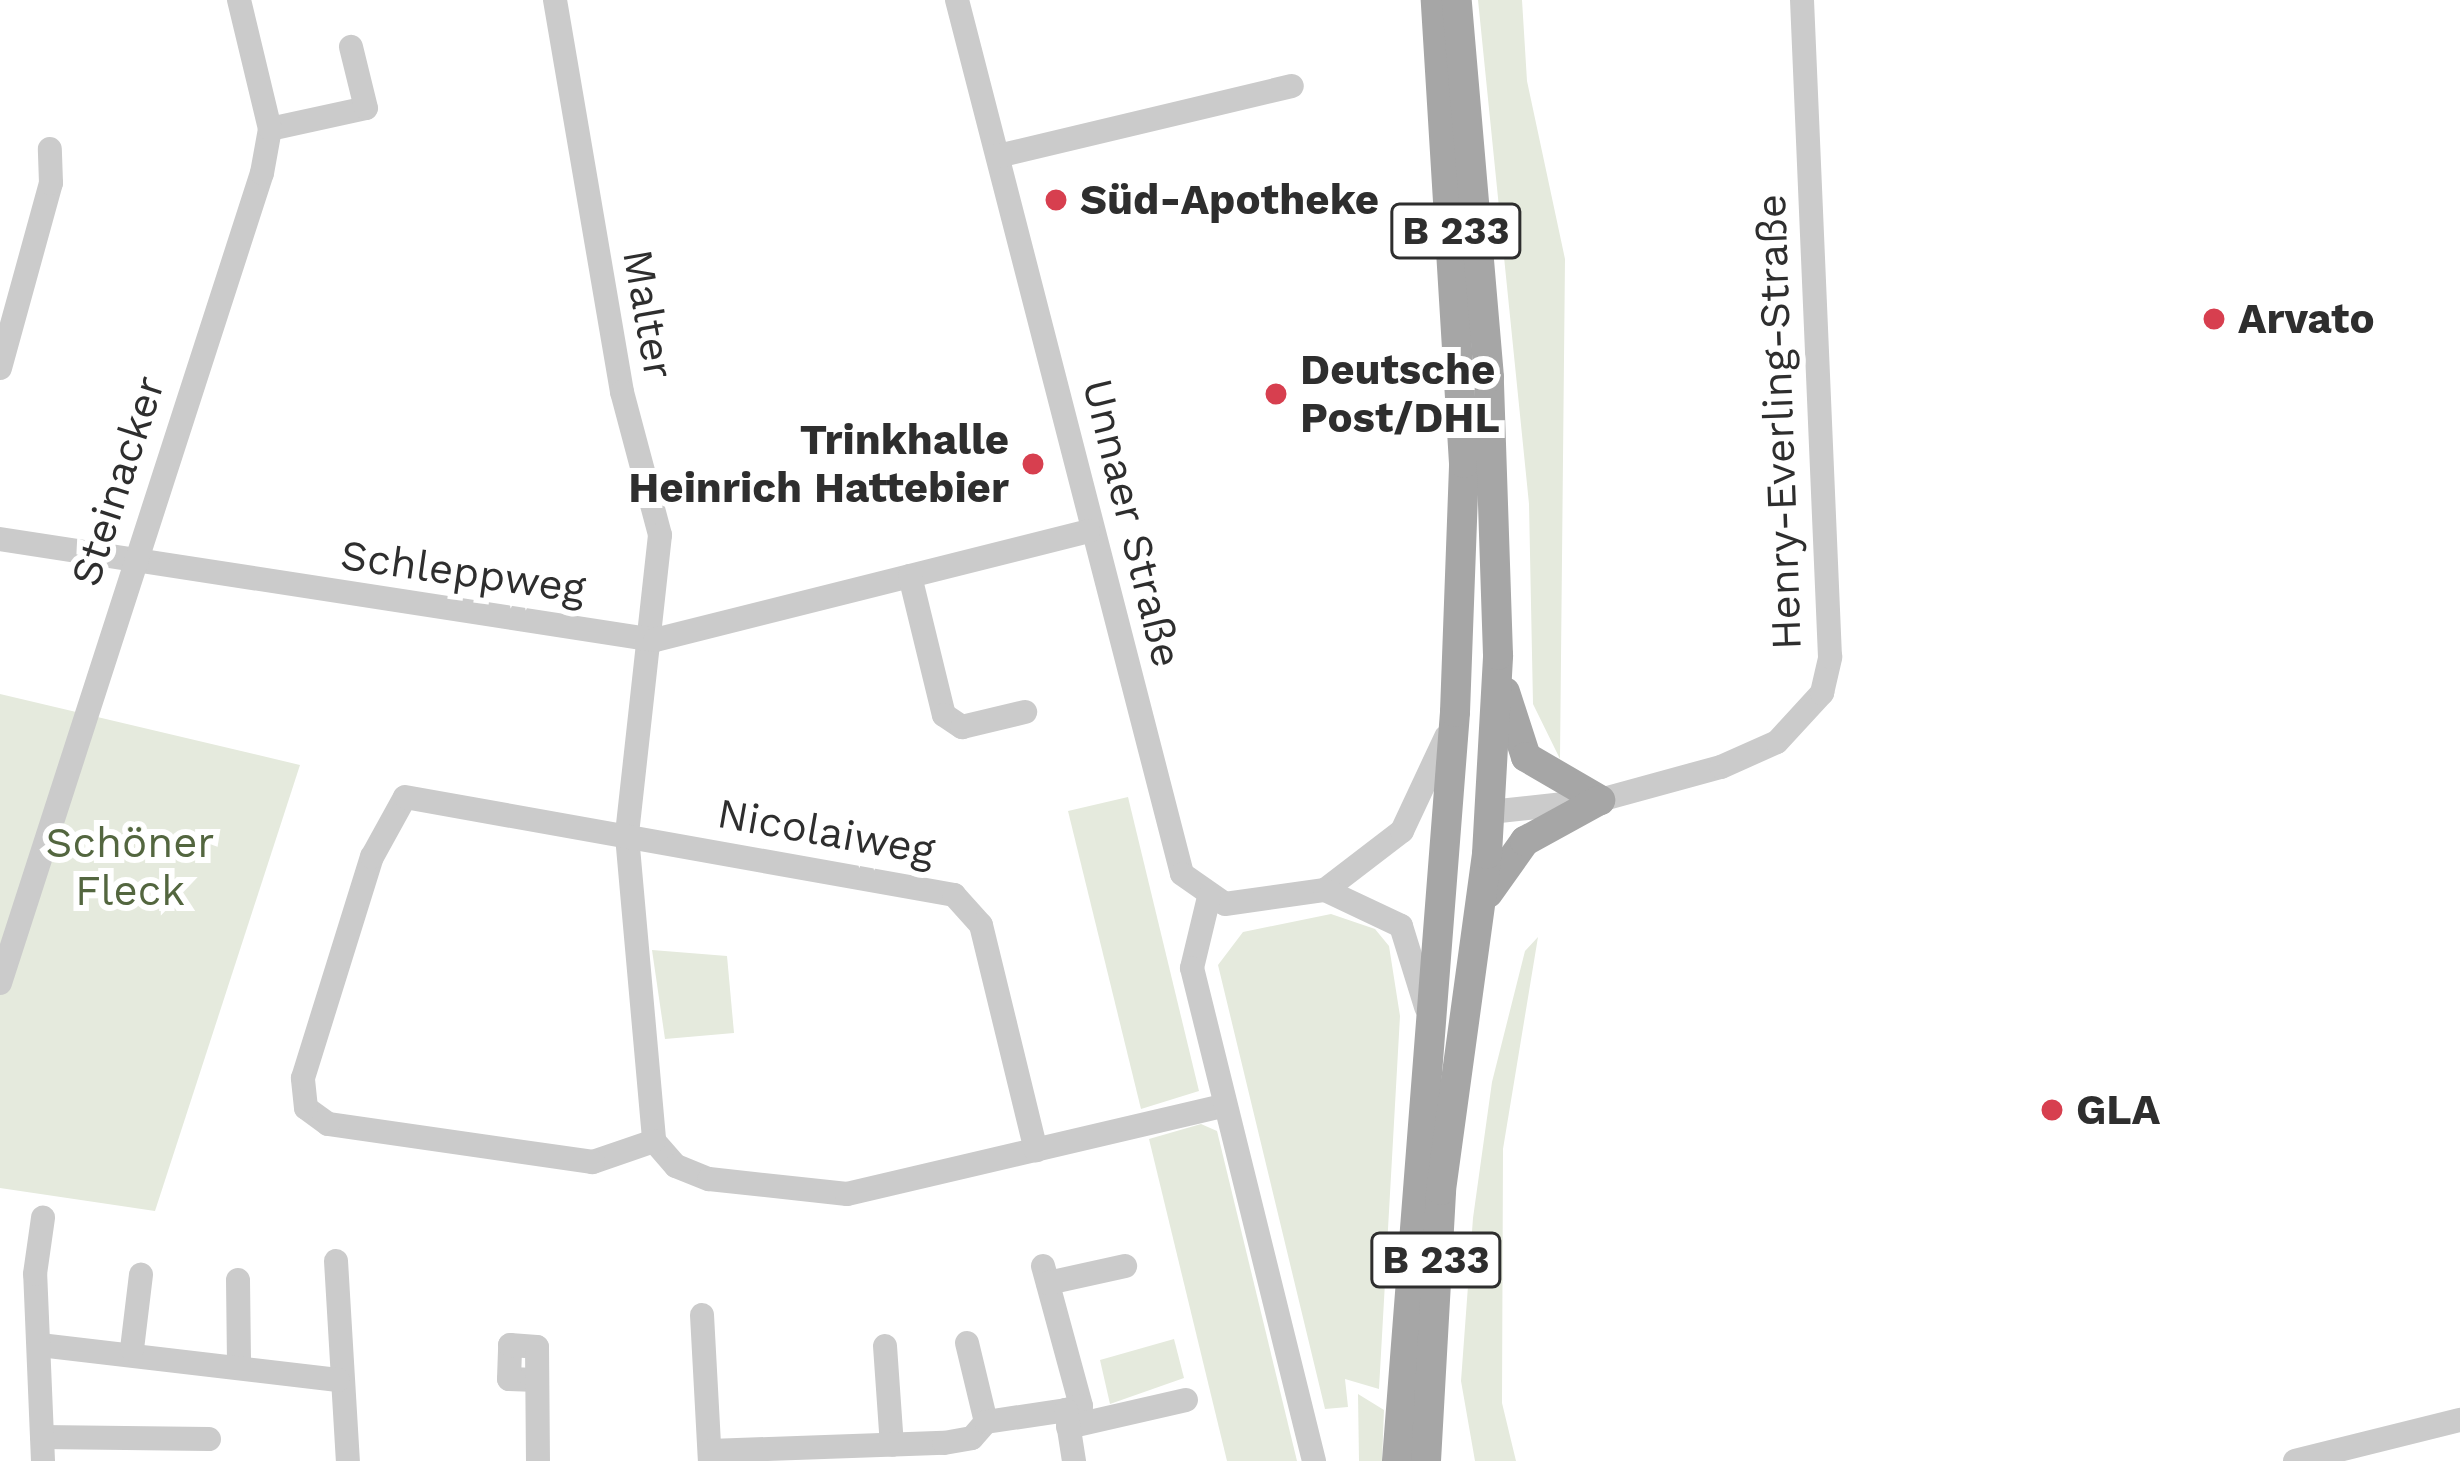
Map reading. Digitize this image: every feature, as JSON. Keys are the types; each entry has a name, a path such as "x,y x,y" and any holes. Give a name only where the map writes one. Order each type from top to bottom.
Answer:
{"main road":[{"name":"B 233","path":"1397,1461 1456,712 1464,371 1436,0"},
{"name":"B 233","path":"1426,1461 1441,1190 1481,903 1498,656 1490,377 1457,0"},
{"path":"1498,656 1526,757 1600,800"},
{"path":"1481,903 1525,841 1600,800"},
{"path":"1448,808 1490,812"}],"street":[{"path":"239,0 270,129 366,108 351,47"},
{"name":"Malter","path":"555,0 622,392 661,535 655,640"},
{"name":"Unnaer Straße","path":"957,0 1170,848 1209,897"},
{"name":"Henry-Everling-Straße","path":"1490,812 1600,800 1747,756 1777,742 1822,693 1829,625 1802,0"},
{"path":"998,156 1292,86"},
{"name":"Steinacker","path":"0,983 270,129"},
{"path":"0,368 51,183 50,149"},
{"name":"Schleppweg","path":"0,539 132,563 655,640 1089,531"},
{"path":"910,576 944,715 962,727 1025,712"},
{"path":"655,640 627,836 654,1141 691,1173 824,1194 1222,1106"},
{"path":"1314,1461 1222,1106 1192,968 1209,897 1246,905 1325,890 1402,832 1456,712"},
{"path":"627,836 405,797 372,857 303,1078 306,1108 328,1124 592,1162 654,1141"},
{"name":"Nicolaiweg","path":"627,836 966,902 982,926 1036,1150"},
{"path":"1325,890 1401,926 1431,1030"},
{"path":"44,1218 43,1449 209,1439"},
{"path":"337,1261 338,1381 348,1461"},
{"path":"1067,1418 1081,1406 1045,1274 1125,1266"},
{"path":"132,1349 142,1275"},
{"path":"238,1280 239,1363"},
{"path":"702,1315 710,1456 977,1440 1067,1418 1186,1400"},
{"path":"967,1343 977,1440"},
{"path":"40,1345 132,1349 338,1381"},
{"path":"885,1346 892,1445"},
{"path":"537,1380 538,1461"},
{"path":"1067,1418 1073,1461"},
{"path":"2295,1461 2460,1420"}],"green space":[{"path":"1478,0 1522,0 1527,81 1565,259 1560,759 1533,704 1529,504"},
{"name":"Schöner Fleck","path":"0,694 300,765 155,1211 0,1188"},
{"path":"1128,797 1199,1091 1141,1109 1068,811"},
{"path":"1331,914 1375,929 1389,946 1400,1016 1379,1389 1345,1379 1348,1407 1325,1409 1218,965 1243,932"},
{"path":"1538,937 1503,1149 1502,1403 1516,1461 1475,1461 1461,1381 1473,1218 1492,1082 1525,951"},
{"path":"652,950 727,956 734,1033 665,1039"},
{"path":"1201,1124 1217,1131 1297,1461 1227,1461 1149,1139"},
{"path":"1174,1339 1184,1378 1110,1404 1100,1360"},
{"path":"1358,1394 1384,1410 1382,1461 1359,1461"}],"place":[{"name":"Süd-Apotheke","path":"1056,200"},
{"name":"Arvato","path":"2214,319"},
{"name":"Deutsche Post/DHL","path":"1276,394"},
{"name":"Trinkhalle Heinrich Hattebier","path":"1033,464"},
{"name":"GLA","path":"2052,1110"}]}
